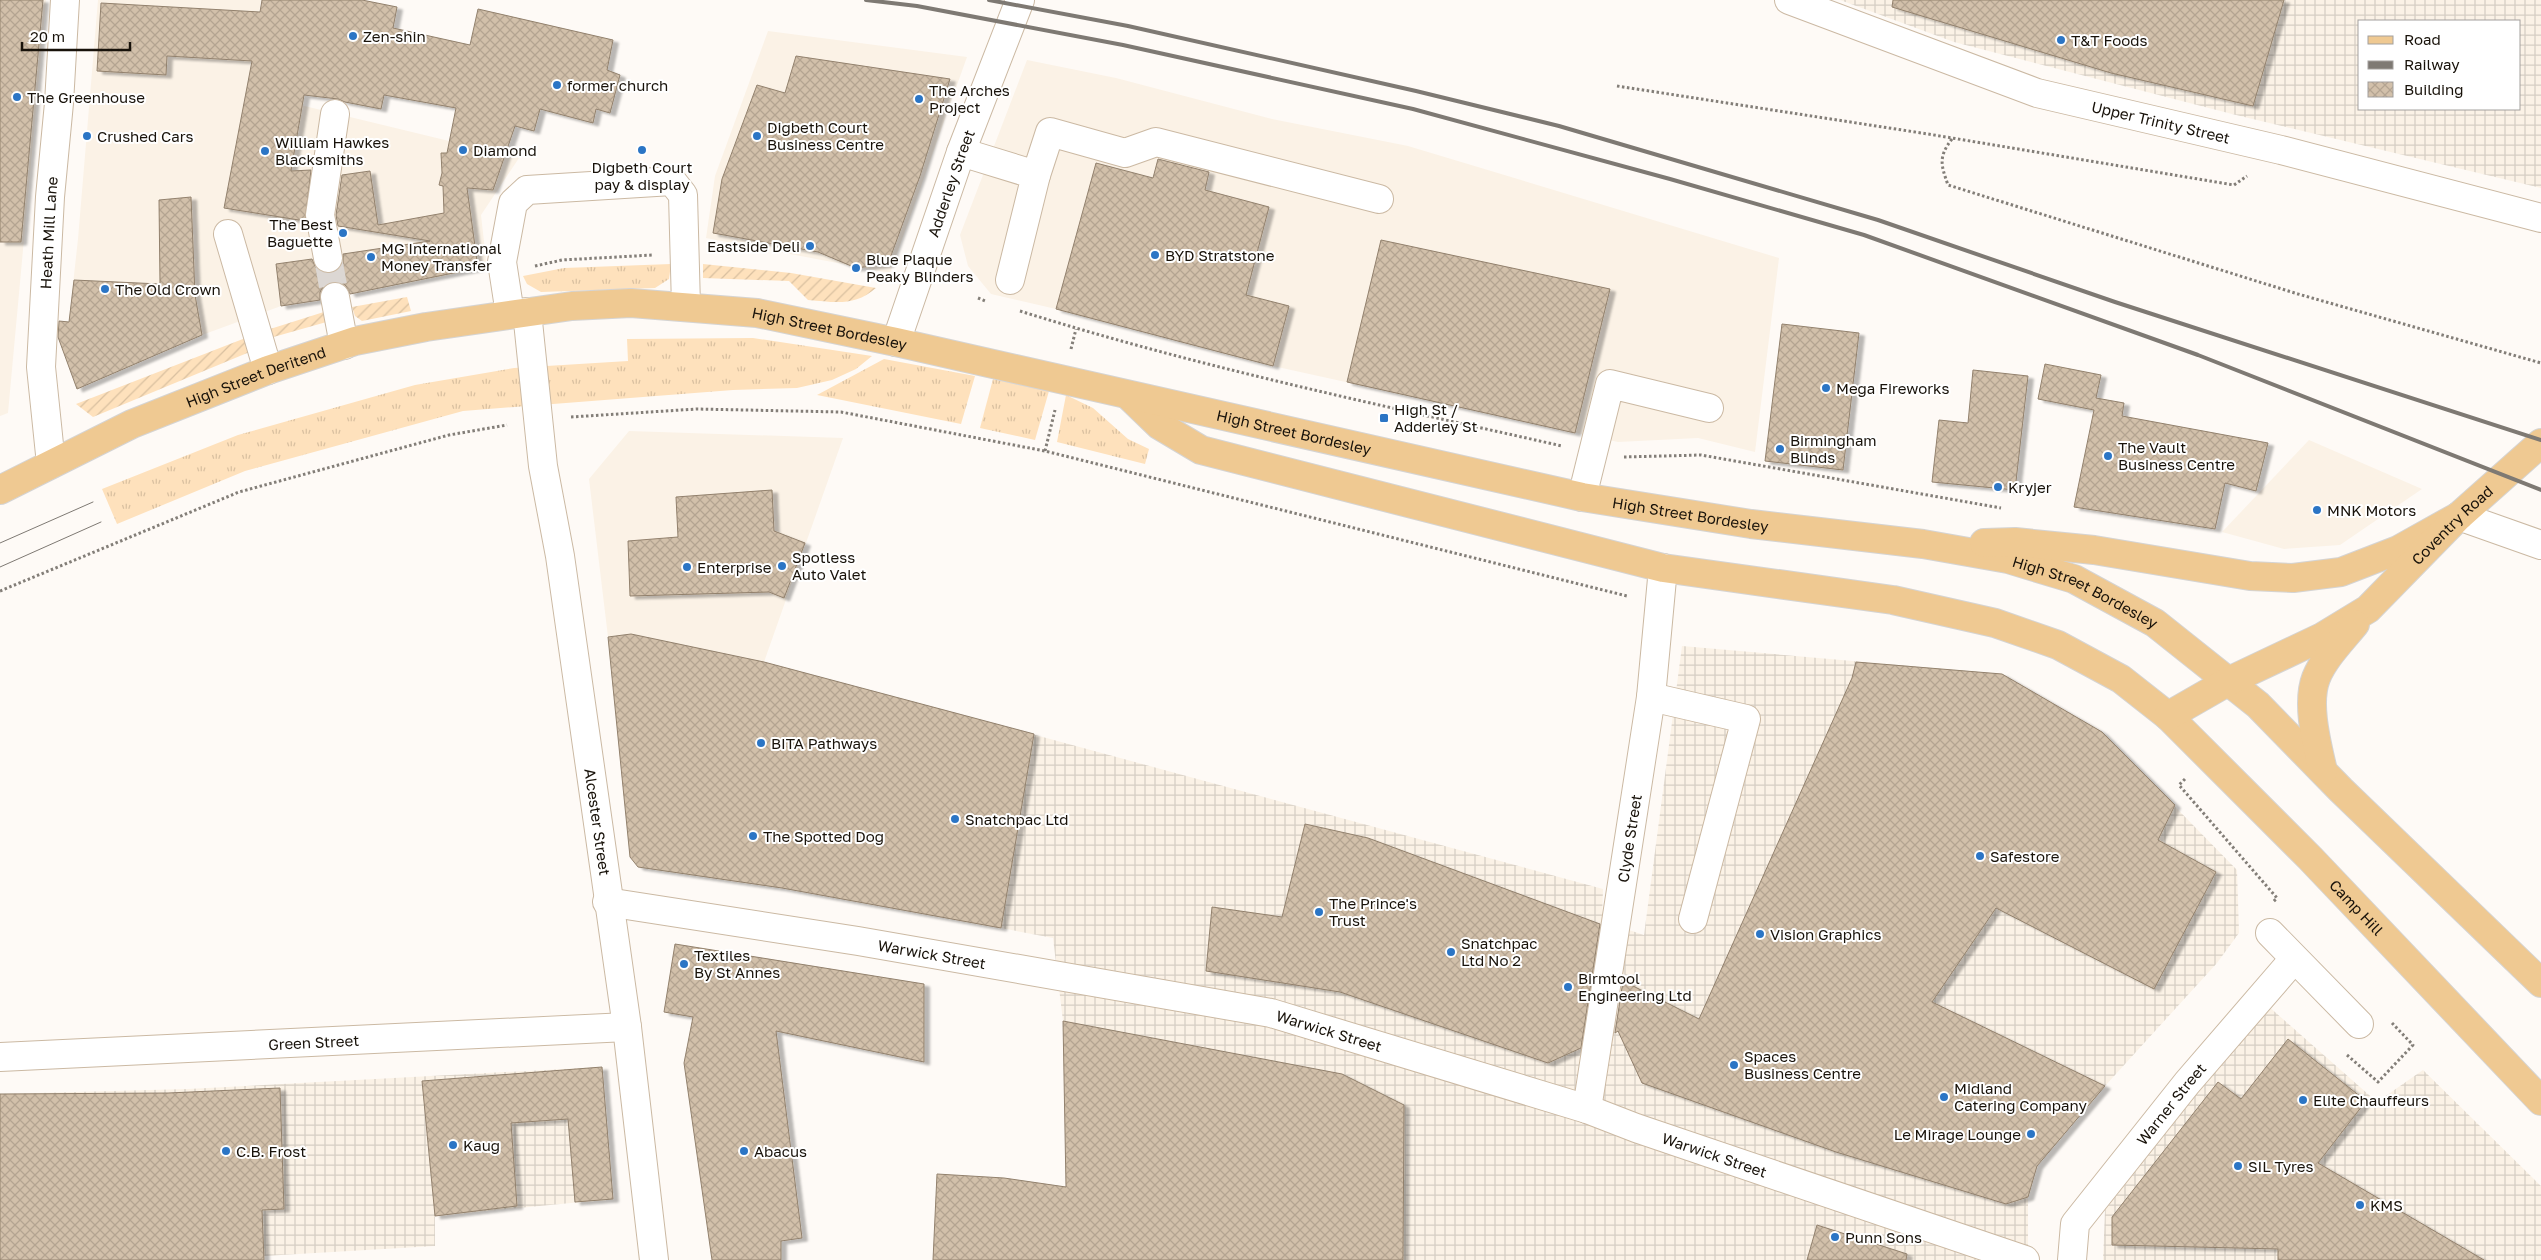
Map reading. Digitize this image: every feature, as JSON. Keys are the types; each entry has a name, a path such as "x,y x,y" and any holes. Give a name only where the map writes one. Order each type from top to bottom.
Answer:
{"main road":[{"name":"High Street Bordesley","path":"518,313 572,306 631,303 757,312 1582,497 1751,524 1923,544 2008,559 2074,580 2155,624 2229,681"},
{"name":"High Street Deritend","path":"0,490 132,424 268,370 344,345 426,327 518,313"},
{"name":"High Street Bordesley","path":"1128,396 1159,425 1201,450 1663,568 1893,600 1995,623 2058,645 2121,679 2168,716"},
{"name":"Coventry Road","path":"2323,771 2313,724 2316,678 2334,648 2368,609 2460,516 2541,443"},
{"path":"1923,544 2015,542 2094,550 2250,576 2293,578 2341,572 2398,550 2460,516"},
{"name":"Coventry Road","path":"2168,716 2229,681 2300,648 2368,609"},
{"path":"2229,681 2258,705 2323,771 2541,983"},
{"name":"Camp Hill","path":"2168,716 2316,865 2541,1101"}],"street":[{"name":"Heath Mill Lane","path":"50,464 41,367 50,197 59,103 65,0"},
{"name":"Adderley Street","path":"896,342 961,152 1020,0"},
{"name":"Upper Trinity Street","path":"1789,0 2037,93 2281,150 2541,218"},
{"path":"328,258 320,215 335,114"},
{"path":"1010,280 1036,175 1050,132 1125,153 1156,142 1379,199"},
{"path":"961,152 1036,175"},
{"name":"Alcester Street","path":"654,1260 626,1027 560,556 543,466 533,386 518,313 502,262 513,203 527,190 672,182 684,195 686,306"},
{"path":"228,234 268,370"},
{"path":"335,297 344,345"},
{"path":"1582,497 1610,384 1708,408"},
{"path":"2460,516 2541,545"},
{"name":"Clyde Street","path":"1587,1109 1651,697 1663,568"},
{"path":"1651,697 1746,719 1693,918"},
{"name":"Warwick Street","path":"608,902 858,941 1271,1013 1587,1109 1636,1128 2024,1260"},
{"path":"2270,933 2359,1024"},
{"name":"Warner Street","path":"2072,1260 2075,1224 2187,1083 2294,959"},
{"name":"Green Street","path":"0,1057 626,1027"}],"path":[{"path":"1617,86 2234,185 2281,150"},
{"path":"1952,139 1944,150 1941,165 1948,186 2298,294 2541,363"},
{"path":"529,267 562,260 661,254"},
{"path":"0,591 239,492 448,435 537,420 696,409 841,412 1045,451 1660,604"},
{"path":"2178,785 2277,898 2270,905"}],"shaded area":[{"name":"The Greenhouse","path":"0,0 46,0 8,413 0,416"},
{"path":"98,0 261,0 247,92 519,158 481,215 487,268 281,306 202,335 65,357 78,239"},
{"path":"1840,0 2541,0 2541,188 2232,114 1954,42"},
{"path":"768,31 967,57 890,273 706,238 715,176"},
{"path":"1027,60 1116,78 1272,119 1408,146 1779,258 1755,452 1698,438 1618,442 1273,366 1056,309 991,294 968,266 960,235"},
{"path":"629,431 843,438 764,662 631,634 608,637 589,479"},
{"name":"MNK Motors","path":"2309,440 2422,489 2340,545 2284,549 2222,532"},
{"path":"1682,646 2002,674 2102,732 2237,870 2239,933 2217,963 2105,1086 2037,1166 2028,1197 2028,1260 1068,1260 1063,1021 1053,938 875,904 910,701 1603,889 1602,921 1644,935"},
{"path":"2267,1005 2377,1102 2423,1070 2541,1186 2541,1260 2103,1260 2105,1210"},
{"path":"601,1067 613,1199 435,1216 435,1246 264,1256 264,1260 0,1260 0,1094 188,1089"}],"green space":[{"path":"671,264 669,279 655,288 541,292 527,284 523,276 564,268"},
{"path":"703,264 791,273 876,288 852,301 808,300 789,281 703,278"},
{"path":"407,297 411,311 362,321 355,316 352,307"},
{"path":"327,311 330,321 270,338 267,330"},
{"path":"248,337 252,351 93,417 76,404"},
{"path":"753,338 872,356 856,369 832,380 797,388 733,390 463,411 245,471 117,524 102,489 238,435 415,385 514,368 628,361 627,339"},
{"path":"884,359 975,376 961,424 817,395"},
{"path":"993,379 1049,391 1035,440 980,428"},
{"path":"1066,395 1093,408 1128,439 1149,449 1145,464 1057,442"}],"building":[{"name":"The Greenhouse","path":"0,0 43,0 21,242 0,242"},
{"path":"262,0 362,0 397,7 393,28 470,45 478,9 613,40 607,70 620,75 610,113 596,109 593,123 540,109 534,131 515,126 493,190 467,188 478,268 350,294 346,286 341,282 333,282 324,286 320,292 320,300 281,306 276,264 312,259 316,268 323,273 330,273 338,270 343,264 343,254 430,241 338,226 336,215 342,175 370,171 378,225 444,213 443,186 439,185 442,173 441,153 447,153 456,108 384,95 381,109 338,99 304,95 291,171 311,170 305,221 224,208 252,61 167,56 166,75 97,71 101,3 260,12"},
{"path":"1893,0 2284,0 2253,106 2111,73 1892,7"},
{"path":"796,56 950,79 920,176 888,264 856,268 818,252 713,233 722,179 757,85 785,93"},
{"name":"BYD Stratstone","path":"1158,159 1209,172 1205,190 1269,207 1246,295 1289,306 1273,366 1056,309 1096,163 1153,178"},
{"name":"The Old Crown","path":"191,197 195,295 202,335 77,389 58,337 59,321 69,322 74,280 160,284 159,200"},
{"path":"1381,240 1610,289 1575,433 1347,382"},
{"name":"Mega Fireworks","path":"1782,324 1859,333 1843,470 1765,461"},
{"path":"2045,364 2101,375 2096,398 2124,403 2122,416 2268,443 2256,491 2225,483 2215,529 2074,507 2094,410 2038,399"},
{"path":"1973,370 2028,376 2015,490 1932,482 1939,420 1968,423"},
{"name":"Enterprise","path":"772,490 774,531 805,543 784,598 769,592 630,596 628,541 678,537 676,497"},
{"path":"631,634 764,662 1034,734 1001,928 782,888 638,867 630,857 608,637"},
{"name":"Safestore","path":"1856,662 2002,674 2102,732 2175,805 2158,840 2216,872 2154,989 1996,908 1932,1002 2105,1086 2037,1166 2028,1197 2006,1204 1836,1152 1642,1083 1618,1031 1615,1033 1623,981 1699,1019 1852,678"},
{"path":"1305,824 1368,838 1600,924 1581,1048 1548,1063 1340,992 1206,971 1212,907 1282,917"},
{"path":"675,944 924,984 924,1062 776,1031 802,1238 781,1241 781,1260 712,1260 684,1063 693,1017 664,1012"},
{"path":"1063,1021 1342,1074 1404,1105 1403,1260 933,1260 937,1174 1004,1178 1066,1187"},
{"path":"2288,1039 2366,1101 2318,1163 2484,1260 2278,1260 2278,1249 2112,1245 2112,1217 2218,1082 2241,1099"},
{"path":"602,1067 613,1199 575,1202 568,1119 511,1123 517,1206 435,1216 422,1081"},
{"path":"280,1088 284,1209 262,1210 264,1260 0,1260 0,1094 168,1093"},
{"name":"Punn Sons","path":"1817,1225 1907,1254 1906,1260 1807,1260"}],"tunnel":[{"path":"328,258 335,297"}],"tram line":[{"path":"0,543 93,502"},
{"path":"0,567 101,522"}],"railway":[{"path":"866,0 917,6 1123,45 1413,109 1670,179 1864,235 2198,355 2541,490"},
{"path":"989,0 1128,26 1416,91 1559,126 1878,220 2115,302 2541,440"}],"place":[{"name":"Zen-shin","path":"353,36"},
{"name":"T&T Foods","path":"2061,40"},
{"name":"former church","path":"557,85"},
{"name":"The Greenhouse","path":"17,97"},
{"name":"The Arches Project","path":"919,99"},
{"name":"Crushed Cars","path":"87,136"},
{"name":"Digbeth Court Business Centre","path":"757,136"},
{"name":"Diamond","path":"463,150"},
{"name":"Digbeth Court pay & display","path":"642,150"},
{"name":"William Hawkes Blacksmiths","path":"265,151"},
{"name":"The Best Baguette","path":"343,233"},
{"name":"Eastside Deli","path":"810,246"},
{"name":"BYD Stratstone","path":"1155,255"},
{"name":"MG International Money Transfer","path":"371,257"},
{"name":"Blue Plaque Peaky Blinders","path":"856,268"},
{"name":"The Old Crown","path":"105,289"},
{"name":"Mega Fireworks","path":"1826,388"},
{"name":"High St / Adderley St","path":"1384,418"},
{"name":"Birmingham Blinds","path":"1780,449"},
{"name":"The Vault Business Centre","path":"2108,456"},
{"name":"Kryjer","path":"1998,487"},
{"name":"MNK Motors","path":"2317,510"},
{"name":"Spotless Auto Valet","path":"782,566"},
{"name":"Enterprise","path":"687,567"},
{"name":"BITA Pathways","path":"761,743"},
{"name":"Snatchpac Ltd","path":"955,819"},
{"name":"The Spotted Dog","path":"753,836"},
{"name":"Safestore","path":"1980,856"},
{"name":"The Prince's Trust","path":"1319,912"},
{"name":"Vision Graphics","path":"1760,934"},
{"name":"Snatchpac Ltd No 2","path":"1451,952"},
{"name":"Textiles By St Annes","path":"684,964"},
{"name":"Birmtool Engineering Ltd","path":"1568,987"},
{"name":"Spaces Business Centre","path":"1734,1065"},
{"name":"Midland Catering Company","path":"1944,1097"},
{"name":"Elite Chauffeurs","path":"2303,1100"},
{"name":"Le Mirage Lounge","path":"2031,1134"},
{"name":"Kaug","path":"453,1145"},
{"name":"C.B. Frost","path":"226,1151"},
{"name":"Abacus","path":"744,1151"},
{"name":"SIL Tyres","path":"2238,1166"},
{"name":"KMS","path":"2360,1205"},
{"name":"Punn Sons","path":"1835,1237"}]}
